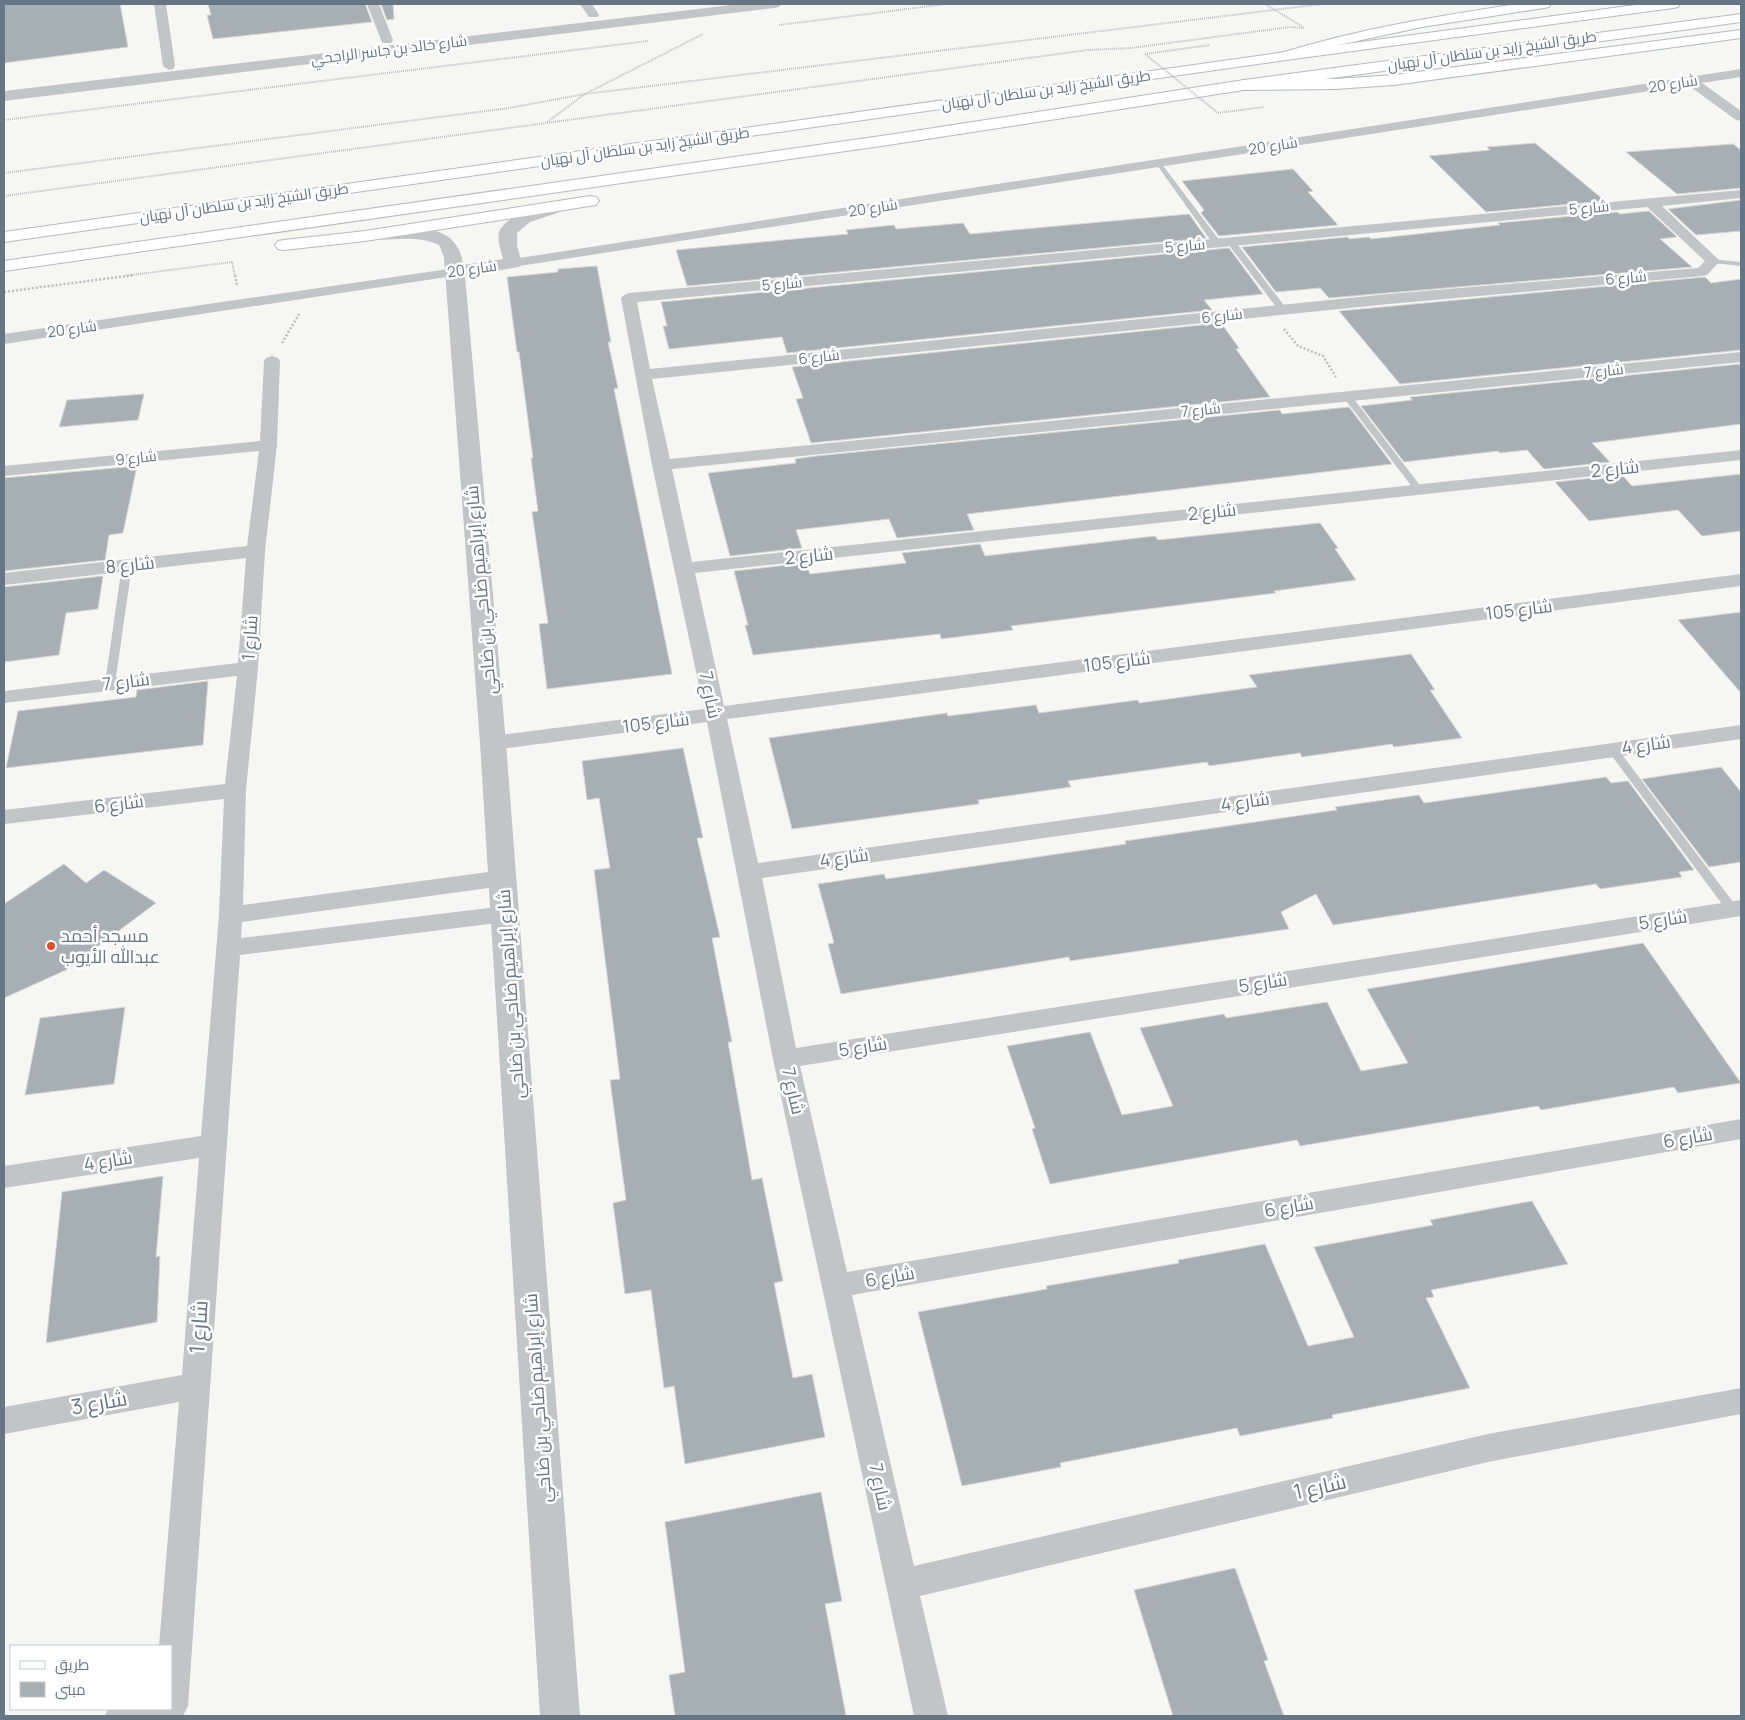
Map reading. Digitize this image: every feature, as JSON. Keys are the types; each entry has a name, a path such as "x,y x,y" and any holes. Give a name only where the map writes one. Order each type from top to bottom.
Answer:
{"main road":[{"name":"طريق الشيخ زايد بن سلطان آل نهيان","path":"1286,56 1330,42 1422,23 1544,4"},
{"name":"طريق الشيخ زايد بن سلطان آل نهيان","path":"4,236 1286,56 1673,4"},
{"name":"طريق الشيخ زايد بن سلطان آل نهيان","path":"4,266 888,140 1244,85 1741,18"},
{"name":"طريق الشيخ زايد بن سلطان آل نهيان","path":"1244,85 1325,84 1394,80 1741,34"},
{"path":"633,193 785,166 888,140"},
{"path":"265,247 365,236 557,207 604,198"},
{"path":"4,275 226,257"}],"street":[{"path":"160,4 169,66"},
{"path":"372,4 387,40"},
{"name":"شارع خالد بن جاسر الراجحي","path":"4,85 387,40 590,9 671,11 688,4"},
{"name":"شارع خالد بن جاسر الراجحي","path":"4,96 671,11 774,4"},
{"name":"شارع 20","path":"4,339 455,272 1741,73"},
{"path":"1707,78 1741,103"},
{"path":"1691,81 1741,117"},
{"name":"شارع 5","path":"629,298 1741,194"},
{"path":"1650,202 1713,261"},
{"path":"512,263 508,246 508,232 524,218 557,207"},
{"name":"شارع إبراهيم ضاحي بن ضاحي","path":"365,236 402,234 438,236 451,248 455,272 494,743 560,1716"},
{"name":"شارع 6","path":"643,375 1276,311 1702,272 1713,261"},
{"name":"شارع 7","path":"629,298 683,569 749,872 786,1059 901,1585 932,1716"},
{"name":"شارع 7","path":"662,465 1741,358"},
{"name":"شارع 1","path":"172,1693 231,915 235,790 248,668 256,551 268,445 272,361"},
{"name":"شارع 9","path":"4,471 268,445"},
{"name":"شارع 2","path":"683,569 1741,455"},
{"name":"شارع 8","path":"4,578 256,551"},
{"name":"شارع 105","path":"494,743 1741,580"},
{"name":"شارع 7","path":"4,697 248,668"},
{"name":"شارع 4","path":"749,872 1741,732"},
{"name":"شارع 6","path":"4,817 235,790"},
{"path":"231,915 503,878"},
{"name":"شارع 5","path":"786,1059 1737,908"},
{"path":"228,948 505,914"},
{"name":"شارع 6","path":"837,1286 1741,1129"},
{"name":"شارع 4","path":"4,1177 213,1146"},
{"name":"شارع 3","path":"4,1420 194,1386"},
{"name":"شارع 1","path":"901,1585 1488,1448 1741,1401"},
{"path":"122,1716 156,1710"}],"lane":[{"path":"1159,164 1224,243 1276,311"},
{"path":"1713,261 1741,264"},
{"path":"1347,396 1419,490"},
{"path":"110,684 128,565"},
{"path":"1613,750 1737,908"}],"path":[{"path":"771,26 946,4"},
{"path":"4,196 1088,50 1114,50 1290,27 1304,28 1265,4"},
{"path":"4,173 509,108 585,94 1323,4"},
{"path":"546,122 585,94 703,34 693,35"},
{"path":"4,120 653,40"},
{"path":"1145,54 1218,113"},
{"path":"4,292 226,257"},
{"path":"272,361 301,310 300,295"},
{"path":"1276,311 1298,346 1323,356 1347,396"}],"building":[{"path":"4,4 120,4 128,47 4,63"},
{"path":"208,4 365,4 372,22 213,39 207,15 211,15"},
{"path":"381,4 393,4 394,19 387,20"},
{"path":"1535,143 1605,201 1486,212 1429,156 1490,150 1487,147"},
{"path":"1733,144 1741,150 1741,188 1677,194 1626,152"},
{"path":"1293,169 1313,191 1308,192 1338,225 1219,236 1201,213 1204,210 1182,181"},
{"path":"1741,200 1741,231 1696,235 1668,209"},
{"path":"1649,211 1677,237 1660,239 1692,267 1329,298 1320,288 1276,292 1242,247 1348,237 1349,239 1369,237 1371,239 1500,225 1498,223 1617,212 1620,214"},
{"path":"1189,214 1206,238 687,286 676,250 848,234 846,230 894,225 896,229 963,223 970,234"},
{"path":"1229,248 1263,294 1204,300 1212,310 787,353 782,337 669,349 663,326 667,326 661,302"},
{"path":"597,266 611,342 608,342 618,388 614,389 672,674 547,689 539,624 548,623 532,512 538,511 531,458 533,458 507,277 558,272 558,269"},
{"path":"1705,277 1711,283 1741,279 1741,350 1400,384 1339,311"},
{"path":"1221,323 1239,348 1236,349 1270,397 811,443 796,399 803,398 792,367"},
{"path":"1741,364 1741,424 1592,443 1610,462 1544,469 1527,450 1500,453 1498,451 1404,462 1361,406 1412,400 1410,397"},
{"path":"144,394 138,420 59,427 67,400"},
{"path":"1349,407 1392,464 967,514 974,530 897,538 889,519 796,530 802,548 730,556 708,473 796,463 795,459 816,456 1280,410 1282,414"},
{"path":"137,466 123,533 109,535 105,560 4,571 4,478"},
{"path":"1741,474 1741,531 1702,536 1678,510 1589,521 1555,482 1622,475 1632,486"},
{"path":"1320,523 1338,548 1335,549 1356,580 1274,591 1276,593 1011,626 1013,630 941,639 940,634 753,655 745,625 748,625 734,571 806,563 810,574 906,563 902,553 980,544 985,556 1155,536 1158,540"},
{"path":"103,576 98,609 66,613 59,655 4,662 4,587"},
{"path":"1741,612 1741,693 1678,620"},
{"path":"1411,654 1435,690 1430,690 1462,738 1394,747 1392,744 1302,757 1300,753 1209,766 1207,762 1068,781 1071,787 978,800 979,804 792,829 769,738 947,713 948,716 1036,705 1039,713 1138,700 1139,703 1257,687 1249,675"},
{"path":"208,681 203,745 6,768 18,711 136,697 137,690"},
{"path":"683,748 703,838 697,838 720,937 712,938 732,1042 728,1042 752,1180 762,1178 783,1281 774,1283 793,1378 812,1374 825,1437 685,1464 674,1386 664,1388 651,1290 625,1294 613,1203 626,1200 610,1080 620,1079 594,870 610,868 599,798 587,800 582,761"},
{"path":"1721,767 1741,792 1741,862 1709,867 1642,779"},
{"path":"1606,777 1611,783 1628,781 1694,870 1679,872 1682,877 1600,889 1596,884 1333,925 1316,894 1281,912 1289,929 1070,961 1069,957 841,994 828,944 834,943 818,884 884,874 886,879 1126,844 1125,841 1337,810 1335,807 1419,795 1424,803"},
{"name":"مسجد أحمد عبدالله الأيوب","path":"64,864 86,883 104,870 156,903 66,970 4,998 4,904"},
{"path":"1643,943 1741,1083 1678,1093 1674,1087 1541,1110 1538,1106 1300,1146 1297,1140 1050,1184 1032,1129 1035,1128 1007,1046 1090,1032 1122,1115 1173,1106 1140,1028 1224,1014 1226,1018 1327,1002 1361,1071 1408,1063 1367,989"},
{"path":"125,1007 114,1084 25,1095 40,1018"},
{"path":"163,1176 156,1257 160,1256 157,1322 46,1343 62,1192"},
{"path":"1532,1201 1568,1264 1431,1290 1434,1297 1426,1298 1470,1388 1332,1415 1333,1418 1240,1436 1237,1428 1060,1463 1061,1467 962,1486 918,1312 1047,1289 1046,1286 1179,1263 1178,1260 1265,1244 1308,1346 1354,1337 1314,1247 1433,1225 1430,1220"},
{"path":"821,1492 842,1601 825,1604 846,1716 675,1716 669,1675 685,1672 665,1522"},
{"path":"1235,1568 1268,1660 1264,1661 1284,1716 1173,1716 1134,1590"}],"place":[{"name":"مسجد أحمد عبدالله الأيوب","path":"51,946"}]}
